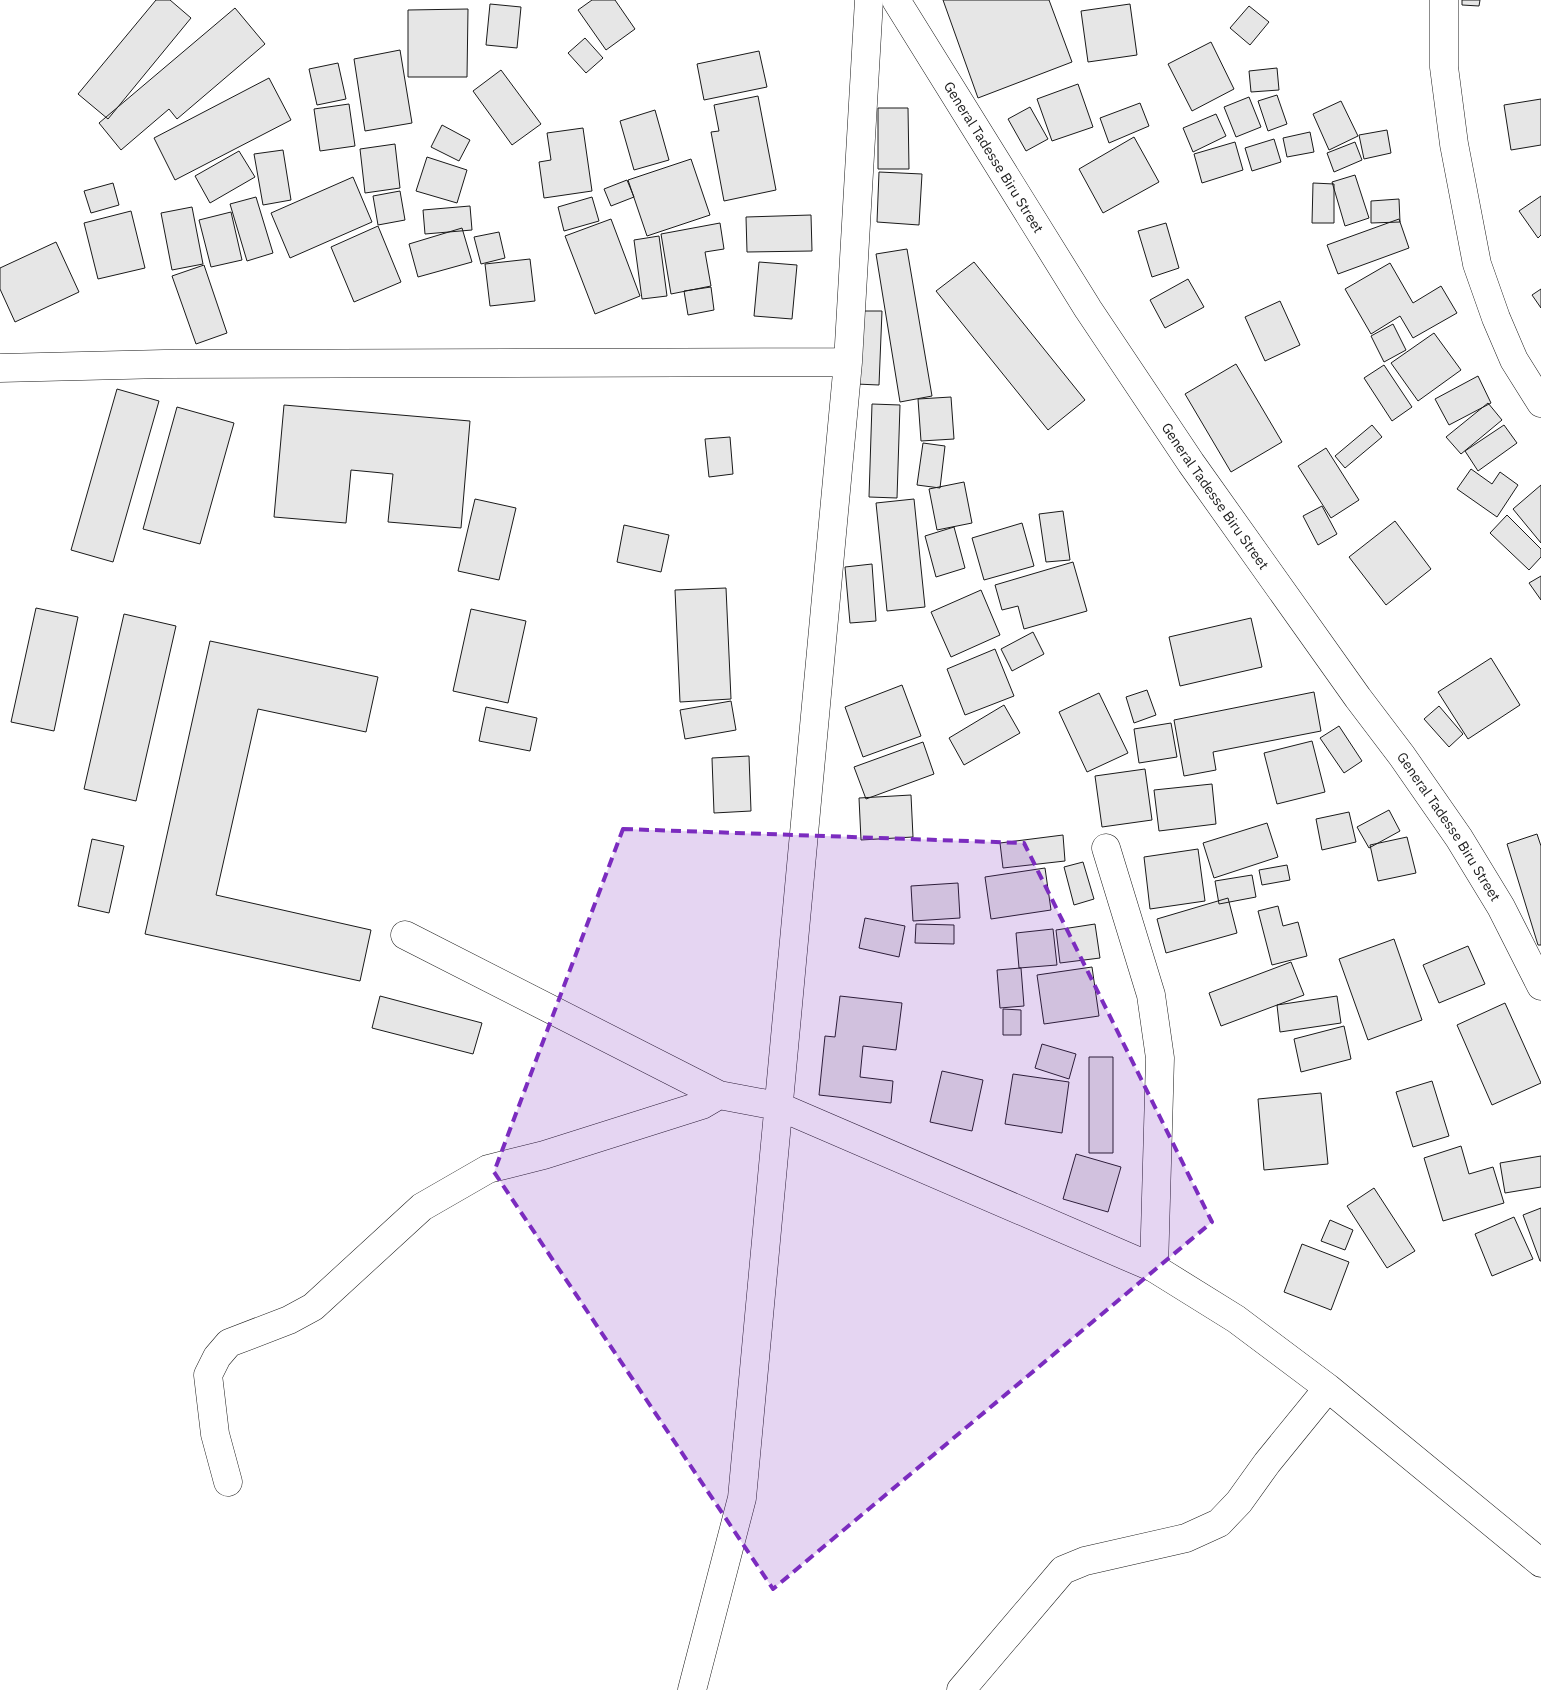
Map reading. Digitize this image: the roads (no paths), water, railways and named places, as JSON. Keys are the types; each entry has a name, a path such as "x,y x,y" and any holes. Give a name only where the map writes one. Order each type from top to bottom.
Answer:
{"street":[{"path":"692,1690 742,1498 848,362 869,0"},
{"name":"General Tadesse Biru Street","path":"896,0 1088,309 1191,463 1459,838 1501,907 1541,986"},
{"path":"1444,0 1444,67 1454,144 1477,264 1496,318 1514,360 1541,403"},
{"path":"0,368 174,364 848,362"},
{"path":"1106,848 1150,995 1160,1058 1154,1268"},
{"path":"405,935 719,1095 778,1106 1154,1268 1236,1319 1328,1388 1541,1563"},
{"path":"228,1482 215,1434 208,1375 217,1357 229,1343 289,1320 313,1307 422,1207 488,1169 544,1155 693,1108 719,1095"},
{"path":"962,1690 1063,1570 1085,1561 1186,1538 1218,1523 1239,1502 1267,1463 1328,1388"}]}
